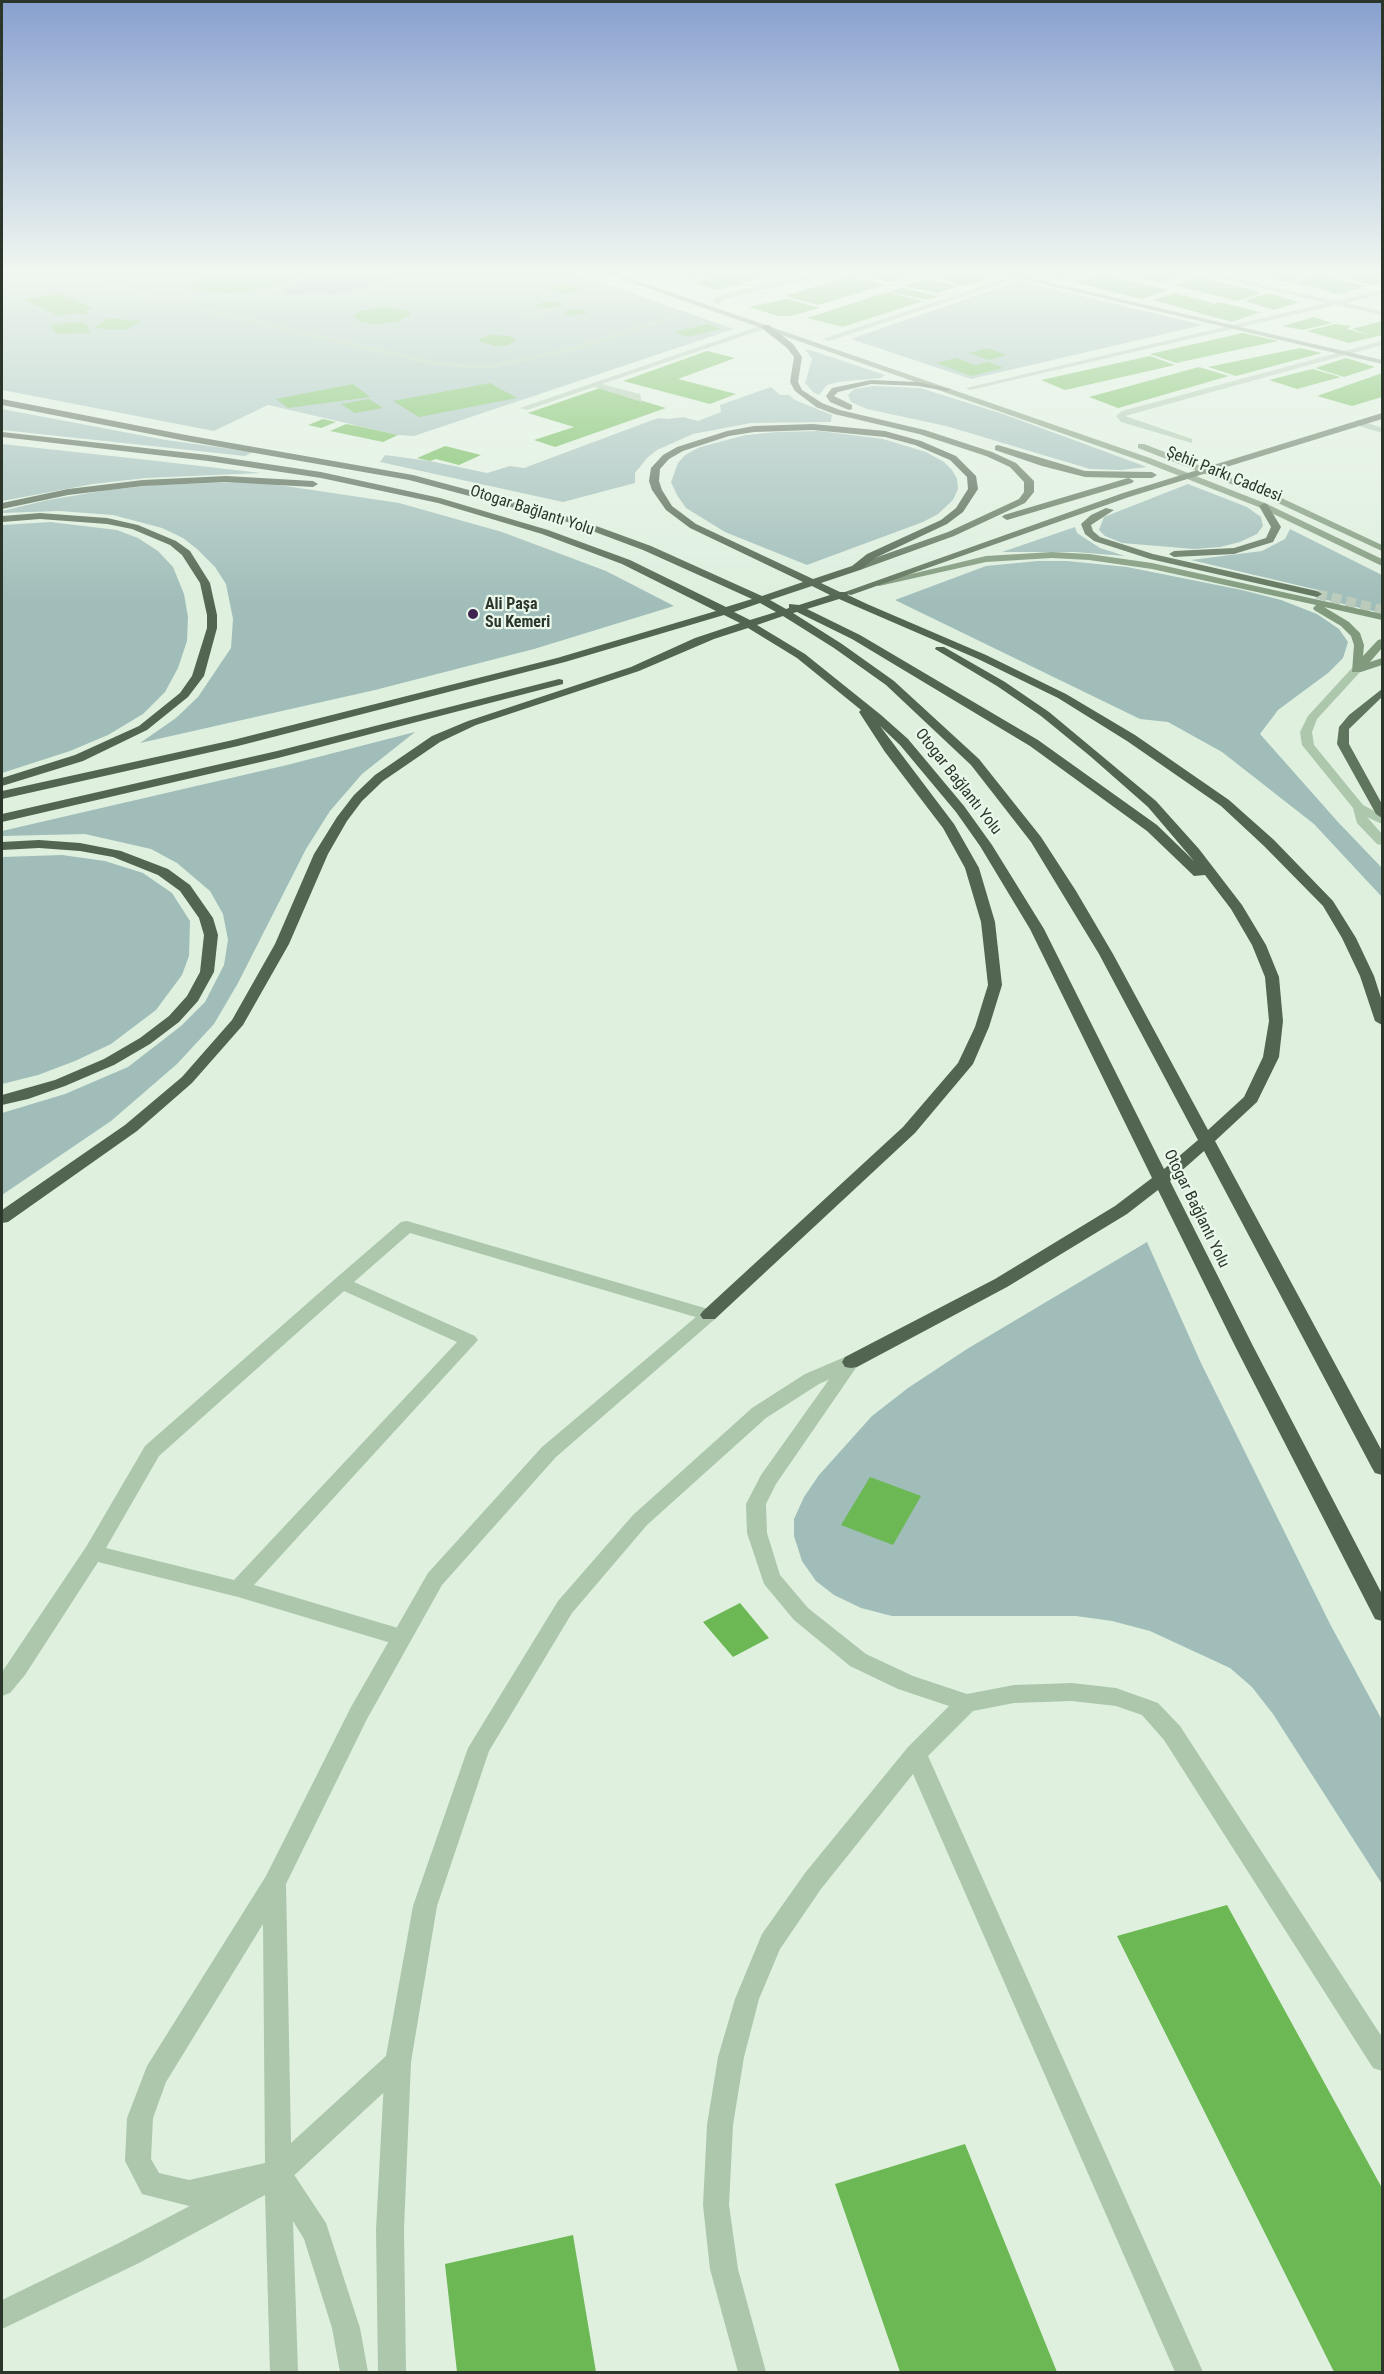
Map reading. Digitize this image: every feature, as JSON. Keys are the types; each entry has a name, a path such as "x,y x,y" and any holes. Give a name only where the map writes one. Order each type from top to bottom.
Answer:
{"highway":[{"name":"Otogar Bağlantı Yolu","path":"2,402 186,438 320,460 479,494 592,528 729,583 805,625 890,683 975,762 1036,840 1106,954 1383,1468"},
{"path":"2,795 234,743 387,705 561,660 689,623 856,568 871,556 944,522 960,510 973,489 971,476 965,467 937,450 904,439 865,431 813,427 754,429 703,440 666,457 656,468 654,481 669,508 679,517 722,541 863,606 982,657 1062,696 1131,738 1225,803 1269,843 1328,904 1349,938 1367,976 1383,1021"},
{"name":"Otogar Bağlantı Yolu","path":"2,434 290,470 376,485 514,522 626,562 702,597 801,656 861,703 904,742 960,809 986,845 1037,929 1244,1346 1383,1613"},
{"path":"2,506 105,487 183,480 254,480 343,488 477,517 514,522"},
{"path":"2,519 40,516 107,521 135,527 173,543 186,553 205,583 213,628 198,676 184,695 143,728 79,758 2,782"},
{"path":"729,583 790,604 856,637 1034,743 1152,828 1237,908"},
{"path":"2,818 278,754 554,683 710,637 847,592"},
{"path":"851,1362 1001,1283 1121,1210 1180,1165 1251,1099 1271,1057 1276,1021 1272,977 1258,945 1237,908 1194,852 1152,804 1094,753 1001,684 863,606"},
{"path":"2,1218 131,1128 187,1080 231,1030 270,966 321,854 358,798 379,778 436,740 472,723 635,669 710,637"},
{"path":"709,1315 916,1122 965,1064 982,1027 995,985 988,922 972,868 949,827 872,726 861,703"},
{"path":"2,846 39,844 80,847 116,854 140,862 163,872 185,888 206,918 211,935 207,972 193,998 174,1019 145,1041 109,1062 60,1083 2,1100"}],"main road":[{"path":"795,384 799,391 819,405 951,441 989,454 1024,473 1029,481 1029,492 1022,501 951,534"},
{"path":"863,384 835,390 830,396 840,404 854,409 928,427 1065,470 1109,476 1152,475"},
{"path":"913,384 947,389"},
{"name":"Şehir Parkı Caddesi","path":"932,384 1147,460 1264,506 1383,564"},
{"path":"960,384 1045,413"},
{"path":"847,592 1169,481 1383,416"},
{"name":"Şehir Parkı Caddesi","path":"1132,443 1231,480 1383,548"},
{"path":"856,568 951,534 1208,458"},
{"path":"1169,481 1127,503 1094,516 1086,524 1088,532 1097,539 1128,550 1317,594"},
{"path":"1128,550 1214,554 1234,552 1262,544 1270,540 1276,527 1264,506"},
{"path":"847,592 986,559 1052,555 1152,566 1383,617"},
{"path":"1287,596 1331,615 1356,635 1359,645 1356,670"},
{"path":"1356,670 1383,642"},
{"path":"1356,670 1383,661"},
{"path":"1383,692 1353,717 1343,729 1343,744 1383,814"}],"street":[{"path":"524,408 598,384"},
{"path":"970,387 984,384"},
{"path":"1189,441 1124,420 1120,416 1233,384"},
{"path":"594,385 637,396 639,400"},
{"path":"1359,423 1383,431"},
{"path":"1356,670 1312,718 1306,732 1308,745 1359,808 1383,820"},
{"path":"1359,808 1361,820 1383,841"},
{"path":"2,1687 17,1669 93,1553 152,1450 407,1226 709,1315"},
{"path":"238,1589 469,1340 341,1283"},
{"path":"278,2173 189,2193 151,2185 138,2161 140,2118 156,2075 274,1884 359,1713 435,1579 549,1452 709,1315"},
{"path":"851,1362 768,1480 756,1504 757,1533 771,1578 801,1614 858,1660 906,1683 967,1703 1014,1694 1072,1692 1116,1697 1150,1709 1172,1733 1383,2059"},
{"path":"392,2373 390,2229 398,2062 425,1906 479,1748 565,1607 640,1520 759,1413 813,1379 851,1362"},
{"path":"93,1553 238,1589 401,1637"},
{"path":"752,2373 724,2269 716,2205 720,2125 731,2058 747,1999 771,1942 813,1881 916,1754 967,1703"},
{"path":"916,1754 1189,2373"},
{"path":"274,1884 278,2173 284,2373"},
{"path":"2,2315 129,2253 278,2173 398,2062"},
{"path":"278,2173 316,2233 346,2328 354,2373"}],"shaded area":[{"path":"2,384 570,384 414,436 398,435 268,405 214,431 2,390"},
{"path":"806,384 831,384 827,385 819,395"},
{"path":"873,386 920,388 1003,414 1147,467 1121,470 1090,469 946,426 867,409 851,402 848,395 854,389"},
{"path":"771,387 780,395 789,395 795,400 832,415 831,422 751,423 693,434 657,450 647,458 635,473 635,483 563,502 380,462 385,455 430,461 487,473 510,466 524,468 658,418 683,417 698,421 721,412 720,405"},
{"path":"2,409 166,440 253,452 245,456 2,430"},
{"path":"820,431 883,439 926,452 944,462 952,470 957,479 958,489 953,500 938,514 923,522 807,565 725,532 686,508 671,482 678,463 685,455 700,447 746,435"},
{"path":"2,444 261,473 146,478 93,484 2,501"},
{"path":"237,482 272,484 399,503 502,532 606,571 674,606 534,649 375,690 140,743 176,718 198,697 231,648 233,619 226,584 215,567 197,549 183,538 162,528 113,515 59,511 2,513 2,511 48,500 108,490 155,485"},
{"path":"1188,484 1247,507 1261,517 1263,526 1257,534 1240,542 1220,547 1194,549 1122,543 1105,536 1099,530 1104,517"},
{"path":"50,522 117,530 138,538 158,551 173,567 184,594 188,617 187,641 178,668 165,692 143,714 108,735 70,751 2,773 2,525"},
{"path":"1075,527 1077,533 1100,548 1125,556 1075,552 1002,552"},
{"path":"1290,529 1382,575 1382,613 1318,598 1318,590 1191,560 1262,551 1285,539"},
{"path":"1067,561 1127,567 1242,590 1281,600 1317,614 1339,629 1348,642 1343,658 1328,673 1278,710 1260,734 1382,868 1382,897 1314,824 1222,752 1168,722 1140,719 895,600 986,566"},
{"path":"415,732 362,774 330,811 306,849 238,983 214,1024 177,1064 111,1121 2,1195 2,1113 65,1094 128,1067 181,1026 205,1002 224,965 228,940 223,914 210,891 177,863 151,849 85,834 2,836 2,831 287,765"},
{"path":"62,855 105,861 143,873 172,893 190,921 189,956 182,975 156,1010 111,1044 38,1075 2,1084 2,857"},
{"path":"1147,1242 1201,1363 1330,1624 1382,1720 1382,1884 1273,1714 1252,1687 1230,1668 1150,1631 1112,1621 1076,1616 892,1616 861,1608 834,1595 816,1581 802,1561 794,1536 794,1519 804,1497 819,1475 872,1416 908,1388 967,1349"}],"building":[{"path":"353,384 370,397 288,408 276,399"},
{"path":"486,384 491,384 517,398 419,417 393,401"},
{"path":"634,384 697,384 736,394 710,404"},
{"path":"1050,384 1092,384 1065,390"},
{"path":"1137,384 1202,384 1118,408 1089,397"},
{"path":"1281,384 1316,384 1297,389"},
{"path":"1352,384 1382,384 1382,397 1352,406 1317,396"},
{"path":"600,388 666,408 555,447 534,440 574,427 528,413"},
{"path":"369,399 383,408 355,413 341,404"},
{"path":"323,419 336,422 321,428 308,425"},
{"path":"346,424 398,435 383,442 330,431"},
{"path":"445,446 481,455 459,465 436,459 430,461 417,458"},
{"path":"870,1477 921,1496 893,1545 841,1525"},
{"path":"740,1603 769,1638 733,1657 703,1622"},
{"path":"1227,1905 1382,2188 1382,2372 1334,2372 1117,1936"},
{"path":"965,2144 1057,2372 900,2372 835,2184"},
{"path":"573,2235 596,2372 457,2372 445,2264"}],"tunnel":[{"path":"1317,594 1382,610"}],"place":[{"name":"Ali Paşa Su Kemeri","path":"473,614"}]}
